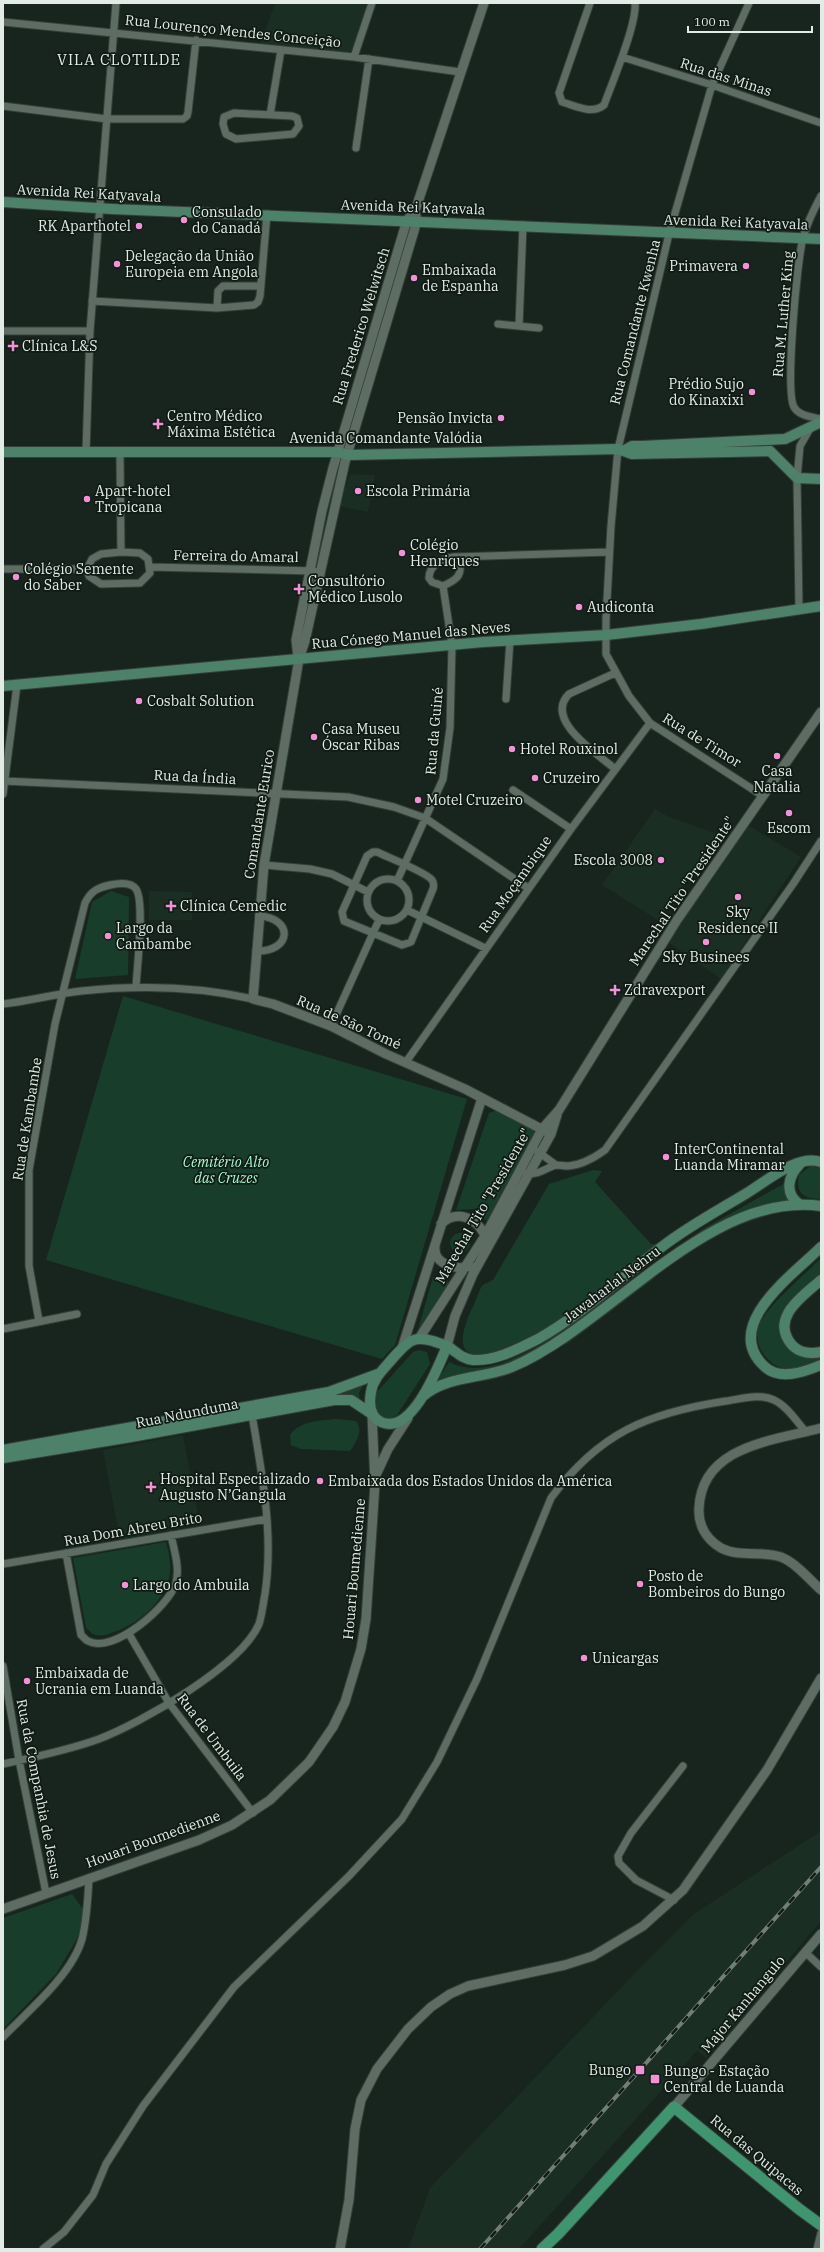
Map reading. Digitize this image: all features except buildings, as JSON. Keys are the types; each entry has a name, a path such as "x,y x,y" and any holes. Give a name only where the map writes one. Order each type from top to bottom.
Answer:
{"main road":[{"name":"Avenida Rei Katyavala","path":"3,202 101,209 413,217 670,234 821,239"},
{"name":"Avenida Comandante Valódia","path":"3,452 86,452 120,454 338,452 348,455 622,449 632,446 785,439 818,422"},
{"name":"Avenida Comandante Valódia","path":"622,449 632,454 770,451 797,478"},
{"path":"797,478 821,479"},
{"name":"Rua Cónego Manuel das Neves","path":"3,686 510,640 606,635 701,624 799,608 821,606"},
{"name":"Jawaharlal Nehru","path":"420,1337 447,1346 461,1356 470,1360 486,1360 533,1341 563,1323 691,1226 774,1176 803,1162 814,1160 821,1162"},
{"path":"799,1204 790,1191 789,1184 795,1169 803,1162"},
{"name":"Jawaharlal Nehru","path":"422,1397 447,1382 511,1367 538,1353 563,1338 662,1263 715,1230 749,1216 786,1205 799,1204 821,1206"},
{"path":"821,1247 762,1305 751,1325 750,1338 760,1362 768,1370 793,1374 821,1365"},
{"path":"821,1280 792,1306 784,1323 786,1336 794,1347 806,1352 821,1352"},
{"path":"372,1414 369,1401 372,1384 378,1374 402,1348 420,1337"},
{"path":"408,1418 422,1397 447,1346"},
{"name":"Rua Ndunduma","path":"3,1450 340,1389 378,1374"},
{"name":"Rua Ndunduma","path":"3,1458 346,1399 358,1404 381,1422 389,1424 399,1423 408,1418"},
{"name":"Rua das Quipacas","path":"674,2107 798,2209 821,2225"},
{"name":"Major Kanhangulo","path":"542,2249 558,2234 674,2107"},
{"path":"554,2249 558,2234"}],"street":[{"path":"86,452 92,301 101,209 116,3"},
{"path":"354,57 372,3"},
{"name":"Rua Frederico Welwitsch","path":"348,455 378,336 413,217 484,3"},
{"path":"590,3 559,94 562,102 590,110 598,110 604,105 622,57 635,3"},
{"name":"Rua Comandante Kwenha","path":"606,635 609,552 622,449 670,234 712,85 749,3"},
{"name":"Rua Lourenço Mendes Conceição","path":"3,22 196,40 354,57 460,72"},
{"path":"3,106 107,119 179,120 187,116 196,40"},
{"path":"270,114 280,50"},
{"name":"Rua das Minas","path":"622,57 712,85 821,123"},
{"path":"356,148 369,59"},
{"path":"228,114 270,114 297,118 299,122 297,132 293,134 236,139 230,138 224,131 224,117 228,114"},
{"name":"Rua M. Luther King","path":"818,422 800,414 794,408 791,390 792,335 803,238 821,196"},
{"path":"92,301 217,308 254,305 258,302 261,286 267,214"},
{"path":"519,326 523,225"},
{"path":"217,308 218,292 223,286 261,286"},
{"path":"498,324 539,328"},
{"path":"3,331 90,331"},
{"name":"Rua Frederico Welwitsch","path":"338,452 378,336"},
{"path":"799,608 797,478 800,446 818,422"},
{"name":"Comandante Eurico","path":"299,659 296,640 310,571 338,452"},
{"path":"120,454 121,552"},
{"name":"Comandante Eurico","path":"253,999 264,865 299,659 305,641 348,455"},
{"path":"121,552 140,553 148,559 150,567 148,577 140,583 101,584 89,576 87,569 92,559 96,556 121,552"},
{"path":"454,558 459,561 461,573 456,579 443,586 432,582 429,574 439,562 445,558 609,552"},
{"name":"Ferreira do Amaral","path":"150,567 320,571"},
{"path":"3,569 87,569"},
{"name":"Rua da Guiné","path":"397,881 443,780 450,728 452,645 443,586"},
{"name":"Rua de Timor","path":"606,635 606,654 615,673 629,696 650,723 763,796"},
{"path":"506,699 510,640"},
{"path":"615,673 569,694 564,698 562,710 567,726 615,769"},
{"path":"3,794 17,685"},
{"name":"Marechal Tito \"Presidente\"","path":"447,1346 455,1316 524,1172 532,1149 542,1129 559,1110 677,920 821,712"},
{"name":"Rua Moçambique","path":"406,1062 570,829 650,723"},
{"name":"Rua da Índia","path":"4,781 348,797 394,807 425,818 528,888"},
{"path":"514,790 570,829"},
{"path":"524,1172 541,1172 556,1165 568,1166 580,1164 590,1160 605,1150 793,884 821,841"},
{"path":"373,852 376,852 404,865 431,879 434,884 411,942 407,945 402,945 344,921 342,912 367,856 373,852"},
{"path":"264,865 332,874 368,892"},
{"path":"383,879 397,881 407,890 409,897 407,910 403,915 391,921 379,920 373,916 367,905 368,892 377,882 383,879"},
{"name":"Rua de Kambambe","path":"39,1320 29,1266 29,1170 55,1024 85,903 89,894 96,888 113,884 129,884 135,888 139,895 140,916 136,987"},
{"path":"407,910 485,948"},
{"path":"256,951 275,949 279,945 284,935 283,930 277,920 259,916"},
{"path":"331,1026 379,920"},
{"name":"Rua de São Tomé","path":"3,1004 63,994 136,987 191,988 253,999 273,1004 331,1026 482,1098 551,1134"},
{"name":"Marechal Tito \"Presidente\"","path":"402,1348 482,1098"},
{"name":"Marechal Tito \"Presidente\"","path":"420,1337 466,1268 524,1172 541,1152 551,1134 559,1110"},
{"path":"532,1149 541,1152 556,1165"},
{"path":"441,1224 452,1217 469,1218 476,1222 485,1236 488,1248"},
{"path":"435,1243 434,1250 443,1263 450,1267 466,1268 480,1263"},
{"path":"3,1328 77,1314"},
{"path":"43,2249 64,2232 93,2194 106,2164 143,2106 234,1987 311,1914 402,1819 437,1762 460,1714 507,1607 550,1498 568,1474 600,1445 620,1433 664,1414 718,1402 754,1397 774,1400 806,1432"},
{"path":"372,1414 375,1478"},
{"path":"3,1764 100,1739 169,1703 202,1682 239,1651 252,1637 259,1623 267,1577 267,1519 264,1481 252,1415"},
{"path":"375,1478 388,1449 408,1418"},
{"path":"821,1428 758,1443 738,1451 715,1468 702,1490 699,1516 706,1535 713,1542 733,1552 781,1557 791,1563 821,1590"},
{"name":"Houari Boumedienne","path":"3,1909 199,1840 232,1825 253,1813 289,1784 309,1762 332,1727 347,1696 361,1649 366,1619 375,1478"},
{"name":"Rua Dom Abreu Brito","path":"3,1564 267,1519"},
{"path":"66,1553 81,1635 87,1641 97,1643 128,1634 150,1617 171,1594 178,1571 171,1535"},
{"name":"Rua de Umbuila","path":"128,1634 169,1703 253,1813"},
{"name":"Rua da Companhia de Jesus","path":"3,1666 19,1760 46,1893"},
{"path":"340,2249 349,2200 356,2129 361,2100 377,2069 408,2029 431,2007 450,1994 468,1986 565,1965 593,1956 643,1926 674,1900 767,1770 821,1678"},
{"path":"674,1900 636,1880 619,1863 618,1856 631,1833 683,1766"},
{"path":"3,2037 56,1981 77,1952 84,1929 89,1878"},
{"name":"Major Kanhangulo","path":"674,2107 821,1934"},
{"path":"805,1952 821,1967"},
{"path":"817,2249 821,2233"}],"shaded area":[{"path":"275,3 368,3 353,56 259,47"},
{"name":"Escola Primária","path":"350,474 375,475 368,512 339,506"},
{"name":"Escola 3008","path":"655,809 669,817 718,834 659,921 602,885"},
{"path":"748,825 801,857 721,979 668,942"},
{"name":"Clínica Cemedic","path":"149,891 192,892 192,920 149,920"},
{"name":"Hospital Especializado Augusto N’Gangula","path":"183,1435 200,1524 120,1539 103,1450"},
{"path":"821,1831 821,1921 706,2058 697,2051 519,2249 408,2249 430,2188 633,1975 694,1914"}],"green space":[{"path":"111,891 129,897 128,975 75,979 92,902"},
{"name":"Cemitério Alto das Cruzes","path":"123,996 467,1099 395,1345 382,1359 46,1260"},
{"path":"497,1110 533,1129 536,1136 487,1221 473,1209 456,1210 489,1113"},
{"path":"812,1165 821,1167 821,1199 810,1198 802,1194 798,1186 799,1175"},
{"path":"593,1170 602,1171 595,1182 651,1244 660,1244 599,1294 554,1327 507,1350 484,1355 473,1355 466,1351 463,1344 465,1327 480,1290 483,1285 493,1280 549,1184"},
{"path":"787,1182 795,1202 746,1214 533,1353 509,1362 436,1383 449,1362 473,1368 486,1367 510,1360 544,1343 703,1229"},
{"path":"460,1233 467,1236 470,1243 467,1250 460,1253 453,1250 450,1243 453,1236"},
{"path":"821,1258 821,1275 786,1309 793,1352 810,1358 821,1357 821,1361 808,1366 788,1369 781,1368 766,1358 763,1354 757,1335 759,1325 778,1299"},
{"path":"659,1272 652,1280 568,1343 558,1347"},
{"path":"433,1277 451,1282 416,1337"},
{"path":"419,1350 427,1352 430,1364 397,1415 389,1419 379,1416 373,1406 375,1394 413,1352"},
{"path":"364,1384 359,1393 360,1402 329,1397"},
{"path":"336,1419 356,1421 358,1425 359,1433 355,1444 350,1451 301,1449 291,1445 290,1435 299,1426 311,1422"},
{"path":"166,1542 169,1555 170,1573 166,1588 161,1597 147,1613 120,1630 102,1635 95,1635 91,1633 86,1628 73,1558"},
{"path":"72,1894 85,1912 77,1939 56,1974 3,2029 3,1918"}],"railway":[{"path":"480,2249 821,1867"}],"place":[{"name":"Consulado do Canadá","path":"184,220"},
{"name":"RK Aparthotel","path":"139,226"},
{"name":"Delegação da União Europeia em Angola","path":"117,264"},
{"name":"Primavera","path":"746,266"},
{"name":"Embaixada de Espanha","path":"414,278"},
{"name":"Clínica L&S","path":"13,346"},
{"name":"Prédio Sujo do Kinaxixi","path":"752,392"},
{"name":"Pensão Invicta","path":"501,418"},
{"name":"Centro Médico Máxima Estética","path":"158,424"},
{"name":"Escola Primária","path":"358,491"},
{"name":"Apart-hotel Tropicana","path":"87,499"},
{"name":"Colégio Henriques","path":"402,553"},
{"name":"Colégio Semente do Saber","path":"16,577"},
{"name":"Consultório Médico Lusolo","path":"299,589"},
{"name":"Audiconta","path":"579,607"},
{"name":"Cosbalt Solution","path":"139,701"},
{"name":"Casa Museu Óscar Ribas","path":"314,737"},
{"name":"Hotel Rouxinol","path":"512,749"},
{"name":"Casa Natalia","path":"777,756"},
{"name":"Cruzeiro","path":"535,778"},
{"name":"Motel Cruzeiro","path":"418,800"},
{"name":"Escom","path":"789,813"},
{"name":"Escola 3008","path":"661,860"},
{"name":"Sky Residence II","path":"738,897"},
{"name":"Clínica Cemedic","path":"171,906"},
{"name":"Largo da Cambambe","path":"108,936"},
{"name":"Sky Businees","path":"706,942"},
{"name":"Zdravexport","path":"615,990"},
{"name":"InterContinental Luanda Miramar","path":"666,1157"},
{"name":"Embaixada dos Estados Unidos da América","path":"320,1481"},
{"name":"Hospital Especializado Augusto N’Gangula","path":"151,1487"},
{"name":"Posto de Bombeiros do Bungo","path":"640,1584"},
{"name":"Largo do Ambuila","path":"125,1585"},
{"name":"Unicargas","path":"584,1658"},
{"name":"Embaixada de Ucrania em Luanda","path":"27,1681"},
{"name":"Bungo","path":"640,2070"},
{"name":"Bungo - Estação Central de Luanda","path":"655,2079"}],"district":[{"name":"VILA CLOTILDE","path":"119,60"}]}
